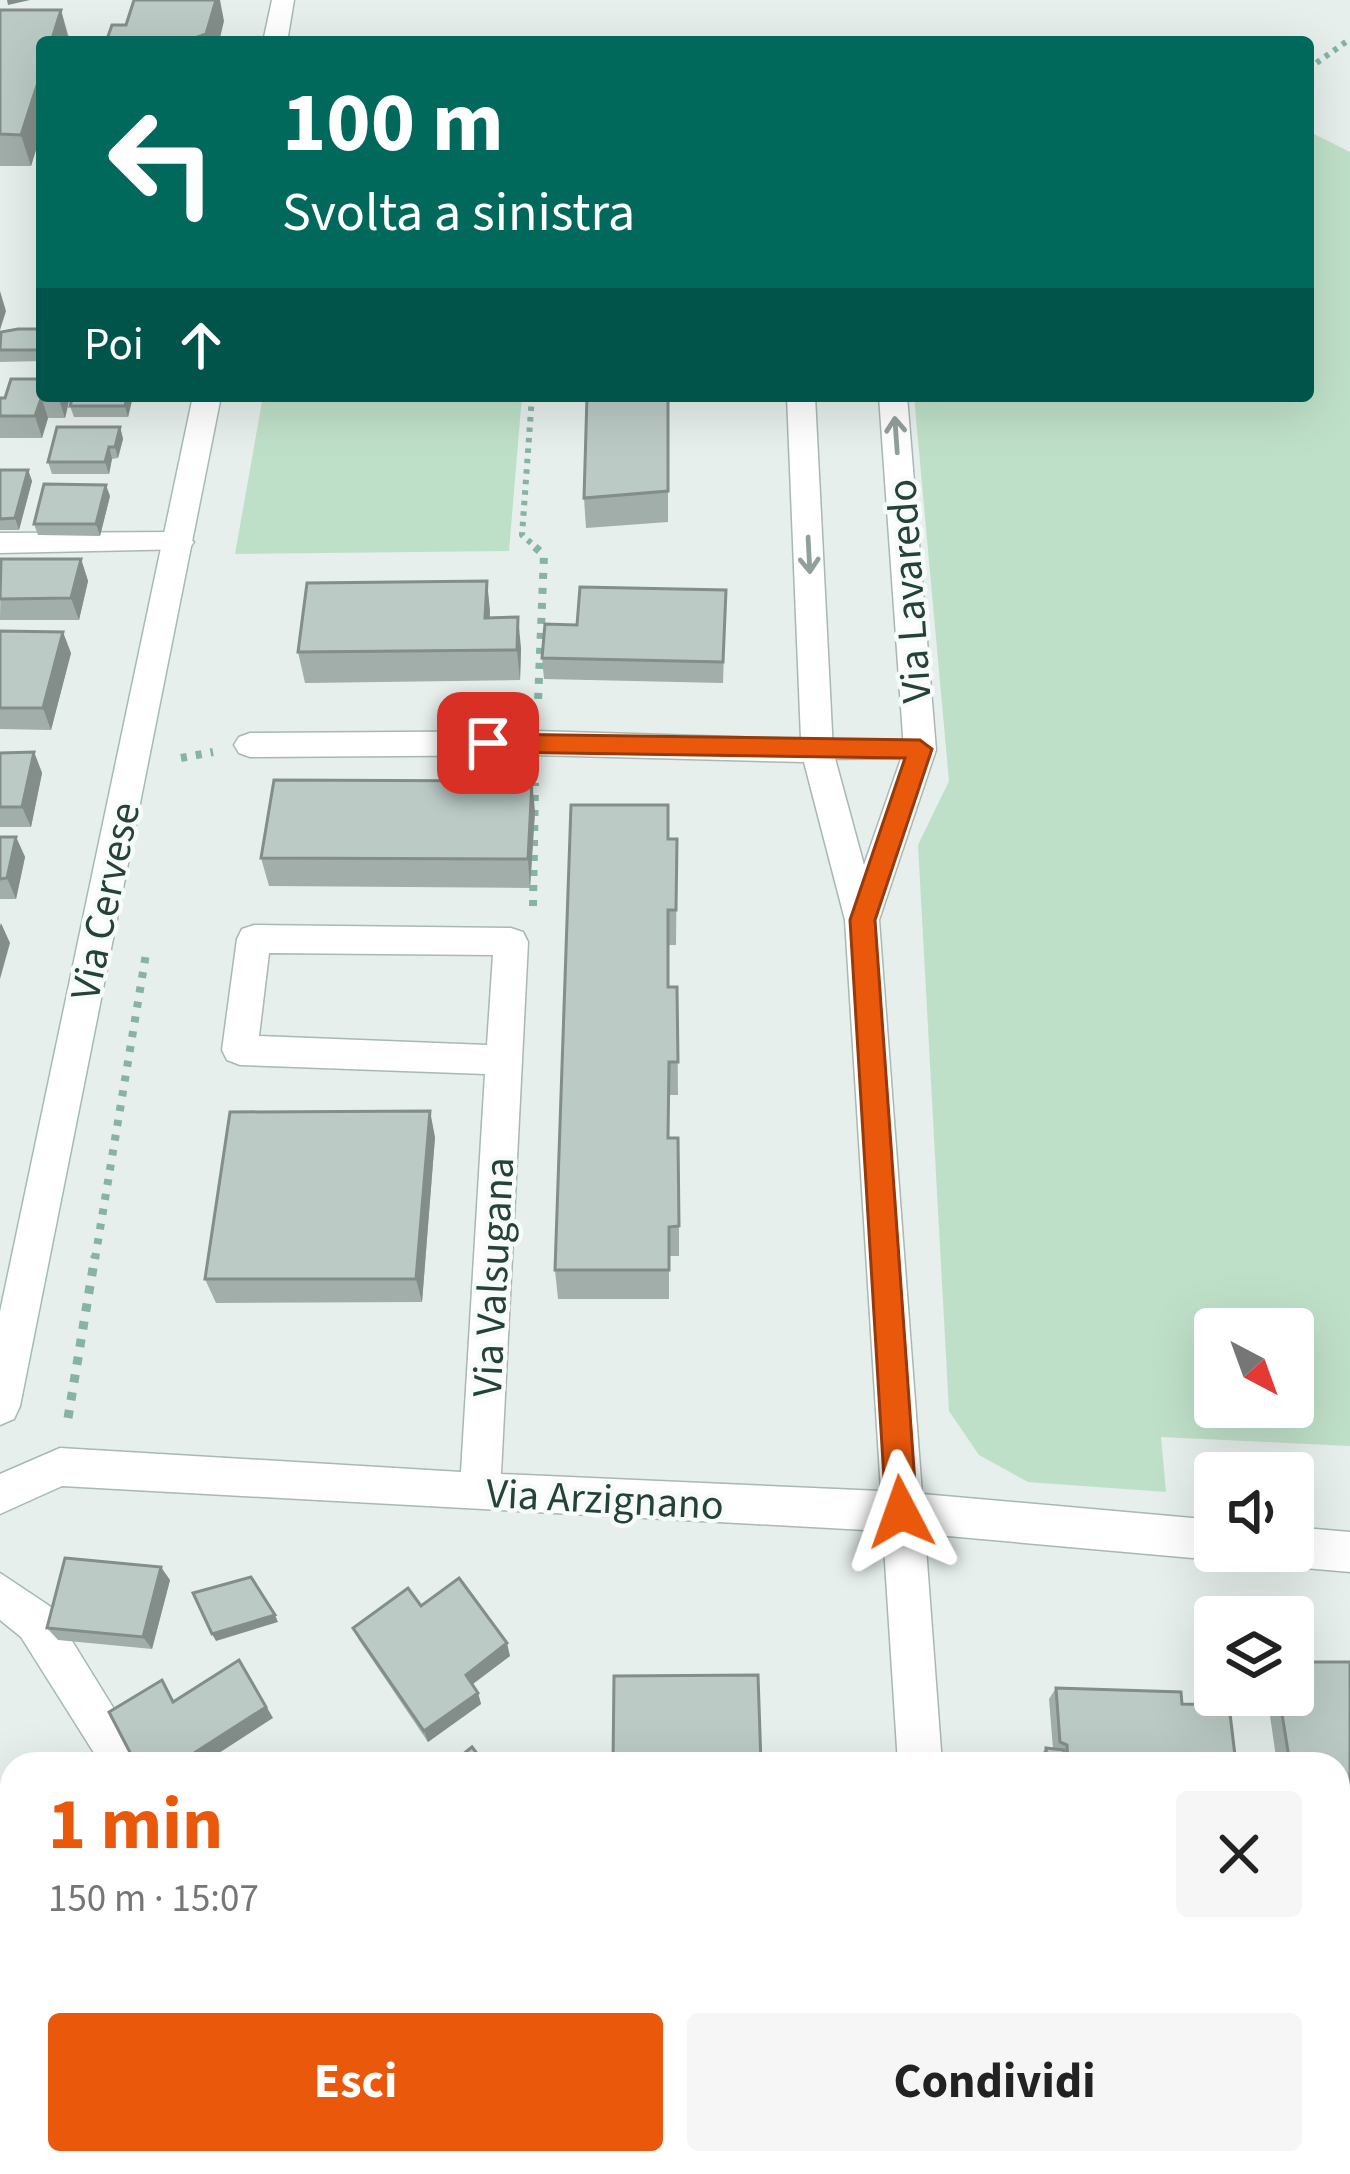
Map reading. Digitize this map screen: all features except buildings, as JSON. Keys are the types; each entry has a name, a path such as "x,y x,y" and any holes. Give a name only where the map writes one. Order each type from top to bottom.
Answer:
{"street":[{"path":"276,36 283,0"},
{"name":"Via Cervese","path":"0,1406 206,402"},
{"name":"Via Lavaredo","path":"801,402 817,751 862,920 919,1752"},
{"name":"Via Lavaredo","path":"862,920 920,749 893,402"},
{"path":"0,543 179,542"},
{"path":"250,745 536,743 817,751"},
{"path":"504,1060 240,1050 254,939 511,942"},
{"name":"Via Valsugana","path":"480,1493 511,942"},
{"name":"Via Arzignano","path":"0,1494 61,1467 901,1512 1194,1538"},
{"path":"1314,1548 1350,1552"},
{"path":"0,1594 36,1622 118,1752"}],"lane":[{"path":"817,751 920,749"}],"path":[{"path":"1314,65 1350,39"},
{"path":"511,942 533,923 544,555 522,536 532,402"}],"green space":[{"path":"1314,134 1350,152 1350,1446 1161,1437 1166,1492 1028,1482 979,1455 949,1411 918,845 949,781 915,402 1314,402"},
{"path":"262,402 521,402 509,551 235,554"}],"route":[{"path":"488,743 920,749 862,920 901,1512"}]}
